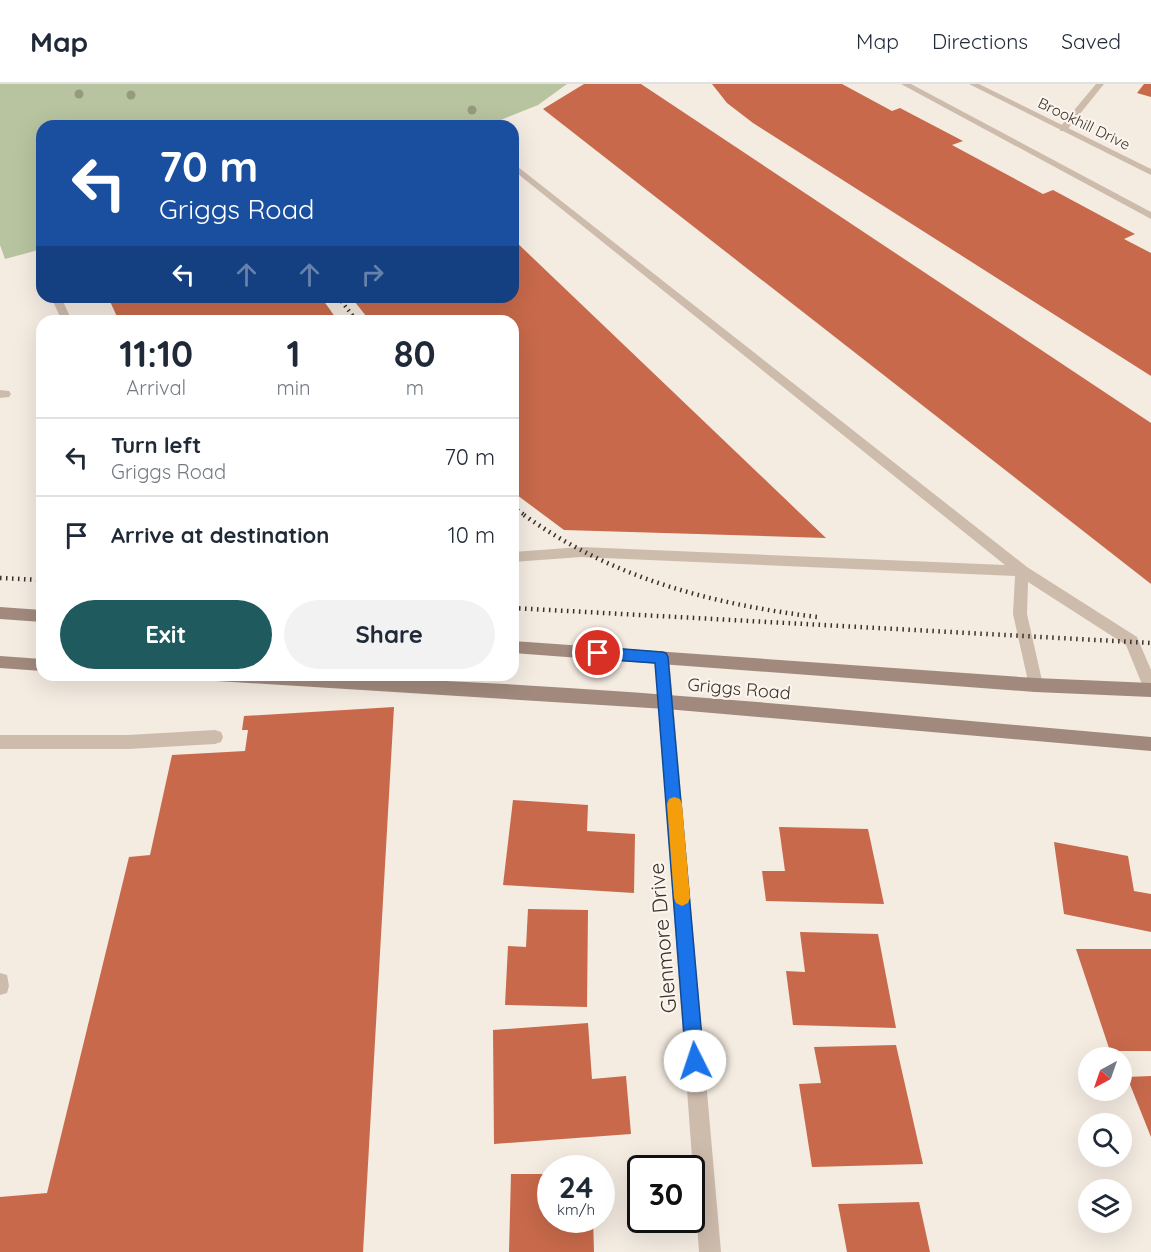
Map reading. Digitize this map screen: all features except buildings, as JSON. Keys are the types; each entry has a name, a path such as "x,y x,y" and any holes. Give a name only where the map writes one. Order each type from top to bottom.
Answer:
{"main road":[{"path":"0,613 36,616"},
{"name":"Griggs Road","path":"519,647 1035,685 1151,689"},
{"path":"0,662 36,665"},
{"name":"Griggs Road","path":"316,681 666,702 1151,744"}],"street":[{"path":"905,84 1151,216"},
{"name":"Brookhill Drive","path":"973,84 1151,172"},
{"path":"1064,129 1100,84"},
{"path":"519,171 1022,571 1132,641 1151,689"},
{"path":"519,557 581,552 1022,571"},
{"path":"1022,571 1020,615 1035,685"},
{"name":"Glenmore Drive","path":"662,657 710,1252"},
{"path":"0,742 128,742 215,736"}],"green space":[{"path":"0,84 567,84 538,105 501,120 36,120 36,251 5,259 0,245"}],"railway":[{"path":"343,303 352,315"},
{"path":"519,511 526,516"},
{"path":"524,515 592,556 664,585 739,604 817,617"},
{"path":"0,578 36,580"},
{"path":"519,608 1151,643"}],"slow traffic":[{"path":"674,804 682,898"}],"route":[{"path":"598,653 662,657 695,1061"}]}
